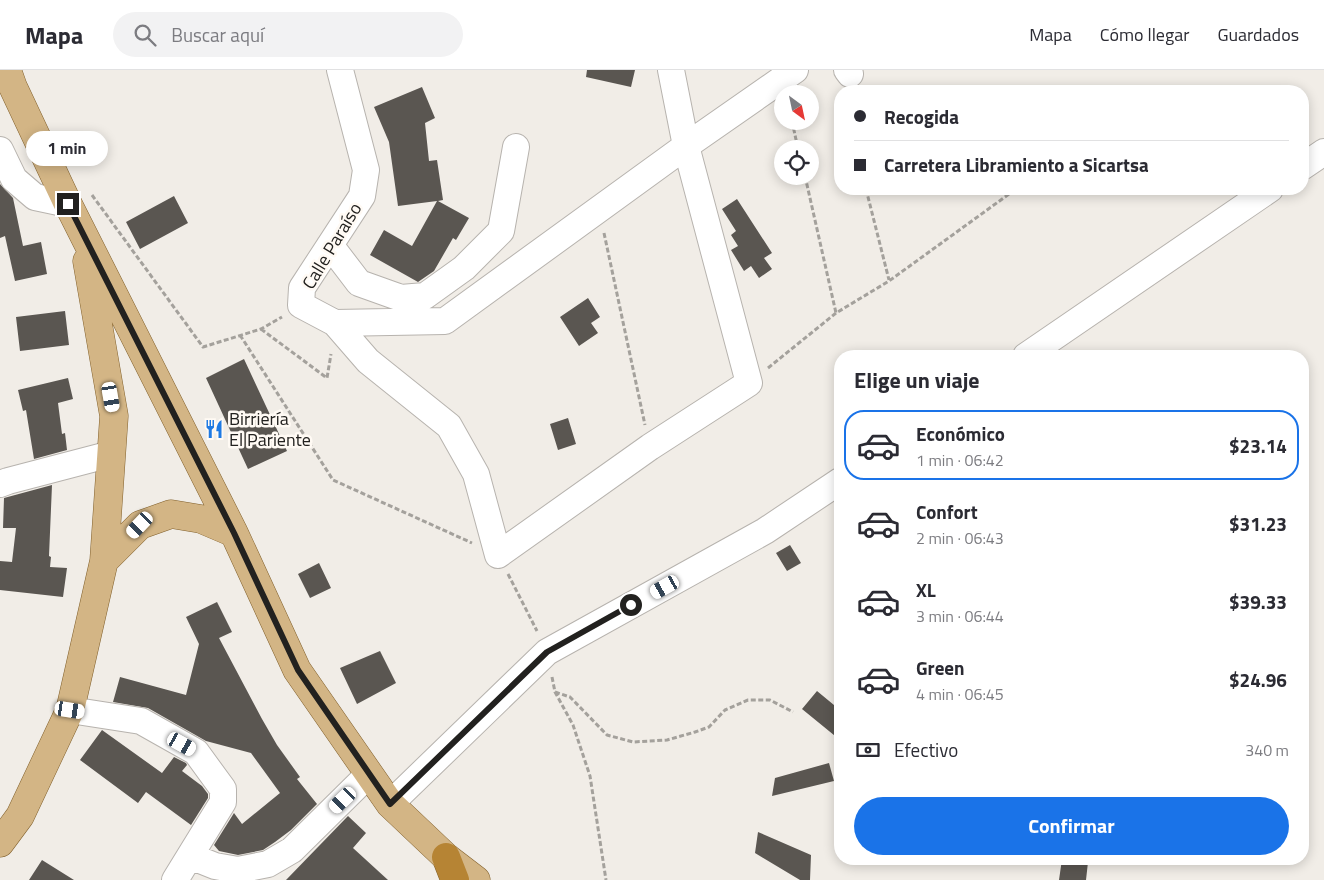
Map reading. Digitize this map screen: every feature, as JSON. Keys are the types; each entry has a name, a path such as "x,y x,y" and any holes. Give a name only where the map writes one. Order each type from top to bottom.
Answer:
{"main road":[{"path":"0,843 10,816 70,710 104,561 114,416 82,231 78,197 13,87 7,70"},
{"path":"82,231 234,533 298,670 390,804 451,869 476,880"},
{"path":"104,561 140,525 171,514 201,520 234,533"}],"street":[{"name":"Calle Paraíso","path":"302,305 302,288 362,196 366,170 340,70"},
{"path":"302,305 335,324 368,361 449,426 476,474 498,555 650,447 749,383 686,146 671,70"},
{"path":"335,324 445,321 686,146 795,70"},
{"path":"330,245 359,284 400,298 425,296 464,268 501,231 516,147"},
{"path":"0,150 14,179 35,197 78,197"},
{"path":"1309,162 1324,152"},
{"path":"1035,350 1261,195"},
{"path":"0,484 111,454"},
{"path":"390,804 547,652 765,531 834,485"},
{"path":"70,710 141,721 196,752 223,789 223,802 175,880"},
{"path":"190,856 215,866 238,870 268,864 292,850 369,774"}],"path":[{"path":"806,185 836,313"},
{"path":"868,195 889,281"},
{"path":"749,383 836,313 889,281 1008,195"},
{"path":"78,197 202,347 261,329 302,305"},
{"path":"599,210 650,447"},
{"path":"261,329 327,378 335,324"},
{"path":"240,336 333,480 498,555 547,652 555,692 573,725 590,776 606,880"},
{"path":"555,692 570,697 607,735 633,742 668,740 695,732 709,726 725,710 748,700 770,700 793,712"}],"building":[{"path":"587,70 635,70 631,87 586,77"},
{"path":"422,87 435,118 425,123 429,161 437,160 443,200 438,201 469,218 456,240 453,238 434,271 418,282 370,255 384,230 412,246 437,201 398,206 389,142 374,107"},
{"path":"0,184 13,198 23,246 41,242 47,274 15,281 5,236 0,238"},
{"path":"174,196 188,223 140,249 126,222"},
{"path":"737,199 772,253 764,258 772,269 759,278 751,266 744,271 731,250 738,246 731,235 736,231 722,209"},
{"path":"588,298 600,317 591,323 598,333 579,346 560,317"},
{"path":"65,311 69,345 20,351 16,317"},
{"path":"244,359 287,451 248,469 206,378"},
{"path":"68,378 73,399 58,403 62,434 65,433 67,450 34,459 26,410 23,411 18,390"},
{"path":"568,418 576,444 558,450 550,424"},
{"path":"52,485 50,567 67,568 63,597 0,590 0,561 12,562 16,528 3,528 4,498"},
{"path":"790,545 801,563 787,571 776,553"},
{"path":"319,563 331,588 310,598 298,574"},
{"path":"217,602 232,632 219,638 277,745 300,777 297,779 317,804 291,830 263,850 238,855 219,851 214,845 234,813 242,824 280,793 251,753 206,741 148,708 113,702 120,677 186,695 199,644 186,617"},
{"path":"380,651 396,683 357,704 340,668"},
{"path":"817,691 834,705 834,735 802,709"},
{"path":"102,730 162,773 174,757 186,763 187,765 182,771 202,786 208,794 208,798 191,825 146,792 138,803 80,760"},
{"path":"829,763 834,781 772,796 775,778"},
{"path":"348,816 366,833 353,848 388,880 286,880"},
{"path":"758,832 811,855 810,880 800,880 755,853"},
{"path":"42,860 74,880 29,880"},
{"path":"1061,865 1088,865 1086,880 1059,880"}],"place":[{"name":"Birriería El Pariente","path":"214,429"}],"route":[{"path":"68,204 234,533 298,670 390,804 547,652 631,605"}]}
